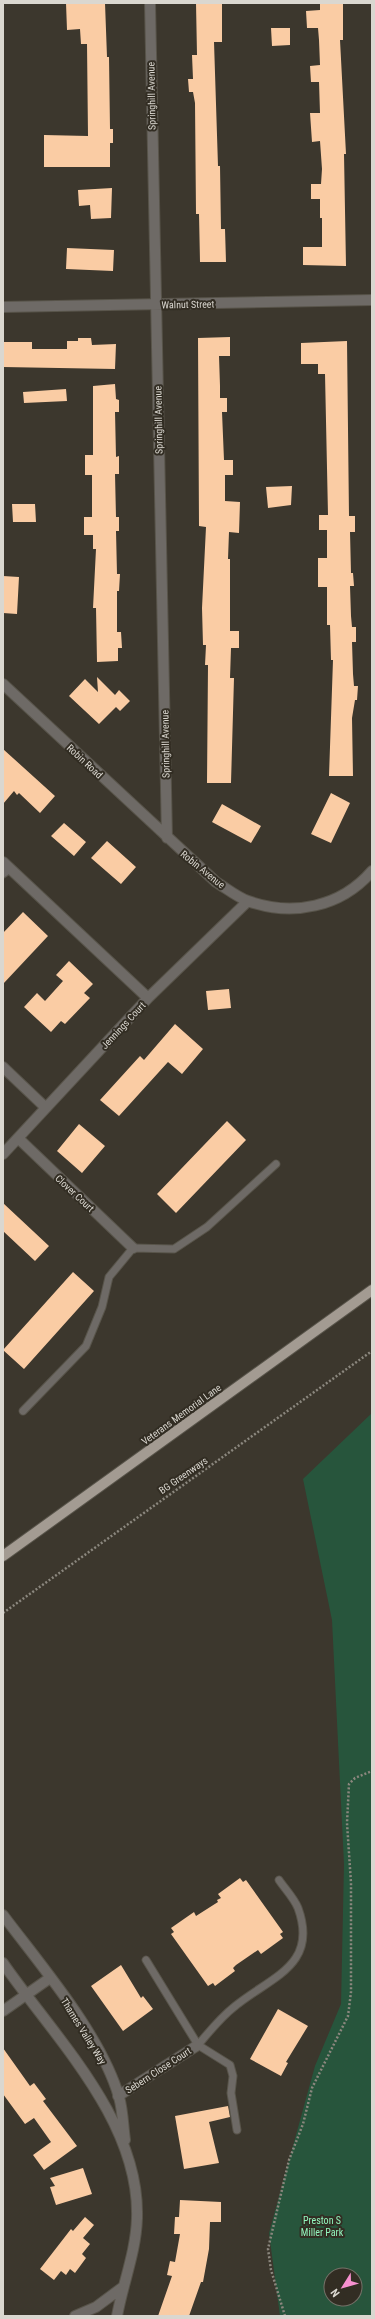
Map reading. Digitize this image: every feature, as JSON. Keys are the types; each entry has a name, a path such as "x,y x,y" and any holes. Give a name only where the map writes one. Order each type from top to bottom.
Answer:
{"main road":[{"name":"Veterans Memorial Lane","path":"3,1556 372,1290"}],"street":[{"name":"Springhill Avenue","path":"150,3 167,838"},
{"name":"Walnut Street","path":"3,307 372,300"},
{"name":"Robin Road","path":"3,684 167,838"},
{"name":"Robin Avenue","path":"167,838 216,882 248,901 292,910 328,903 359,886 372,871"},
{"path":"5,868 148,998"},
{"name":"Jennings Court","path":"3,1154 148,998 248,901"},
{"path":"3,1067 46,1107"},
{"name":"Clover Court","path":"18,1138 133,1248"},
{"name":"Thames Valley Way","path":"3,1915 50,1978 88,2034 102,2059 118,2096 135,2193 137,2222 133,2251 117,2316"},
{"name":"Thames Valley Way","path":"3,1963 94,2087 118,2133 129,2164"},
{"path":"3,2011 25,1994 50,1978"},
{"name":"Sebern Close Court","path":"118,2096 198,2045"},
{"path":"75,2316 96,2307 123,2288"}],"lane":[{"path":"23,1411 86,1346 102,1307 109,1277 133,1248 174,1249 207,1227 276,1164"},
{"path":"198,2045 234,2006 290,1966 300,1952 304,1941 298,1907 279,1880"},
{"path":"146,1960 198,2045 230,2065 233,2076 230,2093 237,2130"}],"path":[{"name":"BG Greenways","path":"3,1613 372,1351"},
{"path":"285,2316 271,2270 268,2249 289,2160 303,2124 312,2088 348,2016 351,1992 351,1883 347,1800 349,1784 355,1778 372,1771"}],"green space":[{"name":"Preston S Miller Park","path":"372,1413 372,2316 280,2316 269,2233 315,2066 341,2004 344,1864 332,1620 303,1479"}],"building":[{"path":"66,3 105,3 107,57 109,57 110,129 113,129 113,143 110,143 110,167 44,167 44,135 88,136 87,44 81,44 80,29 67,30"},
{"path":"196,3 222,3 222,42 214,42 218,166 220,166 221,229 225,229 226,262 200,262 199,214 196,214 195,103 193,92 189,92 188,79 193,79 192,55 197,55"},
{"path":"320,3 343,3 343,40 340,40 346,154 344,154 346,266 303,265 303,247 322,247 322,218 320,218 320,199 311,199 311,184 321,184 322,169 320,141 312,142 310,113 320,113 319,82 311,82 310,66 320,65 319,40 318,28 307,28 306,11 320,10"},
{"path":"271,28 290,28 290,45 272,46"},
{"path":"112,188 111,218 91,219 90,205 79,206 78,190"},
{"path":"67,248 114,250 113,271 66,269"},
{"path":"230,337 230,356 219,356 220,398 227,398 227,412 222,412 224,460 233,460 233,475 225,475 225,501 240,502 239,533 229,532 228,559 230,559 230,631 239,631 239,648 231,648 230,678 234,678 231,783 207,783 208,665 205,665 206,645 203,645 202,608 206,527 199,526 198,338"},
{"path":"78,338 91,338 92,345 116,344 115,369 3,367 3,342 32,342 32,349 67,349 67,341 78,341"},
{"path":"347,341 349,516 355,516 355,532 350,532 351,573 353,573 354,586 350,586 352,627 356,627 356,642 352,642 353,674 354,686 358,686 357,700 355,700 352,718 353,776 329,776 333,660 331,660 330,625 327,625 327,587 318,587 318,558 327,558 327,530 319,530 319,515 328,515 325,374 318,374 318,364 301,364 301,343"},
{"path":"115,384 116,399 119,400 119,412 115,412 116,457 119,456 119,474 115,474 116,517 119,517 119,531 116,531 117,574 120,574 119,591 117,591 117,632 121,632 122,648 118,648 118,661 97,662 96,608 93,608 96,549 93,549 93,535 84,535 84,517 92,517 92,475 85,475 85,455 93,455 93,386"},
{"path":"66,389 67,401 24,403 23,392"},
{"path":"292,486 291,505 268,508 266,487"},
{"path":"12,504 35,504 36,522 13,522"},
{"path":"3,576 19,577 17,614 3,613"},
{"path":"97,677 115,695 119,690 130,701 120,711 116,707 99,724 69,696 85,679 98,692"},
{"path":"3,749 55,796 40,813 19,793 17,795 14,791 3,804"},
{"path":"331,793 350,803 331,843 311,834"},
{"path":"222,804 261,826 251,843 212,822"},
{"path":"64,823 86,842 74,856 51,836"},
{"path":"107,841 136,867 121,884 91,858"},
{"path":"23,912 48,936 3,984 3,933"},
{"path":"69,961 93,984 84,993 90,998 65,1024 61,1021 51,1032 24,1007 37,993 45,1001 63,981 56,975"},
{"path":"229,989 231,1008 208,1010 206,991"},
{"path":"175,1024 203,1049 182,1074 168,1062 119,1116 100,1100 140,1056 144,1060"},
{"path":"227,1121 246,1140 176,1213 157,1194"},
{"path":"79,1124 105,1146 82,1173 57,1151"},
{"path":"3,1203 49,1246 35,1261 3,1231"},
{"path":"73,1272 94,1291 24,1369 3,1350"},
{"path":"240,1878 243,1882 246,1880 283,1932 280,1934 283,1938 261,1954 258,1950 236,1965 233,1968 235,1971 215,1986 213,1983 208,1986 171,1934 174,1932 171,1928 194,1912 196,1916 218,1902 217,1900 221,1898 218,1894"},
{"path":"121,1965 141,1998 143,1996 153,2009 123,2031 91,1986"},
{"path":"278,2009 308,2026 286,2062 288,2063 281,2076 250,2059"},
{"path":"3,2048 30,2086 34,2083 46,2099 43,2101 77,2146 44,2170 33,2155 51,2142 34,2118 25,2124 3,2094"},
{"path":"228,2106 230,2117 209,2122 219,2163 184,2169 175,2116"},
{"path":"83,2168 92,2194 56,2205 50,2187 55,2186 50,2178"},
{"path":"180,2200 221,2202 221,2222 210,2222 209,2249 203,2282 201,2282 189,2316 158,2316 172,2276 167,2275 170,2261 175,2262 180,2234 174,2234 175,2217 179,2217"},
{"path":"85,2217 94,2225 83,2238 90,2244 82,2254 86,2258 75,2273 70,2269 66,2275 61,2271 54,2280 40,2269 71,2229 73,2231"}]}
